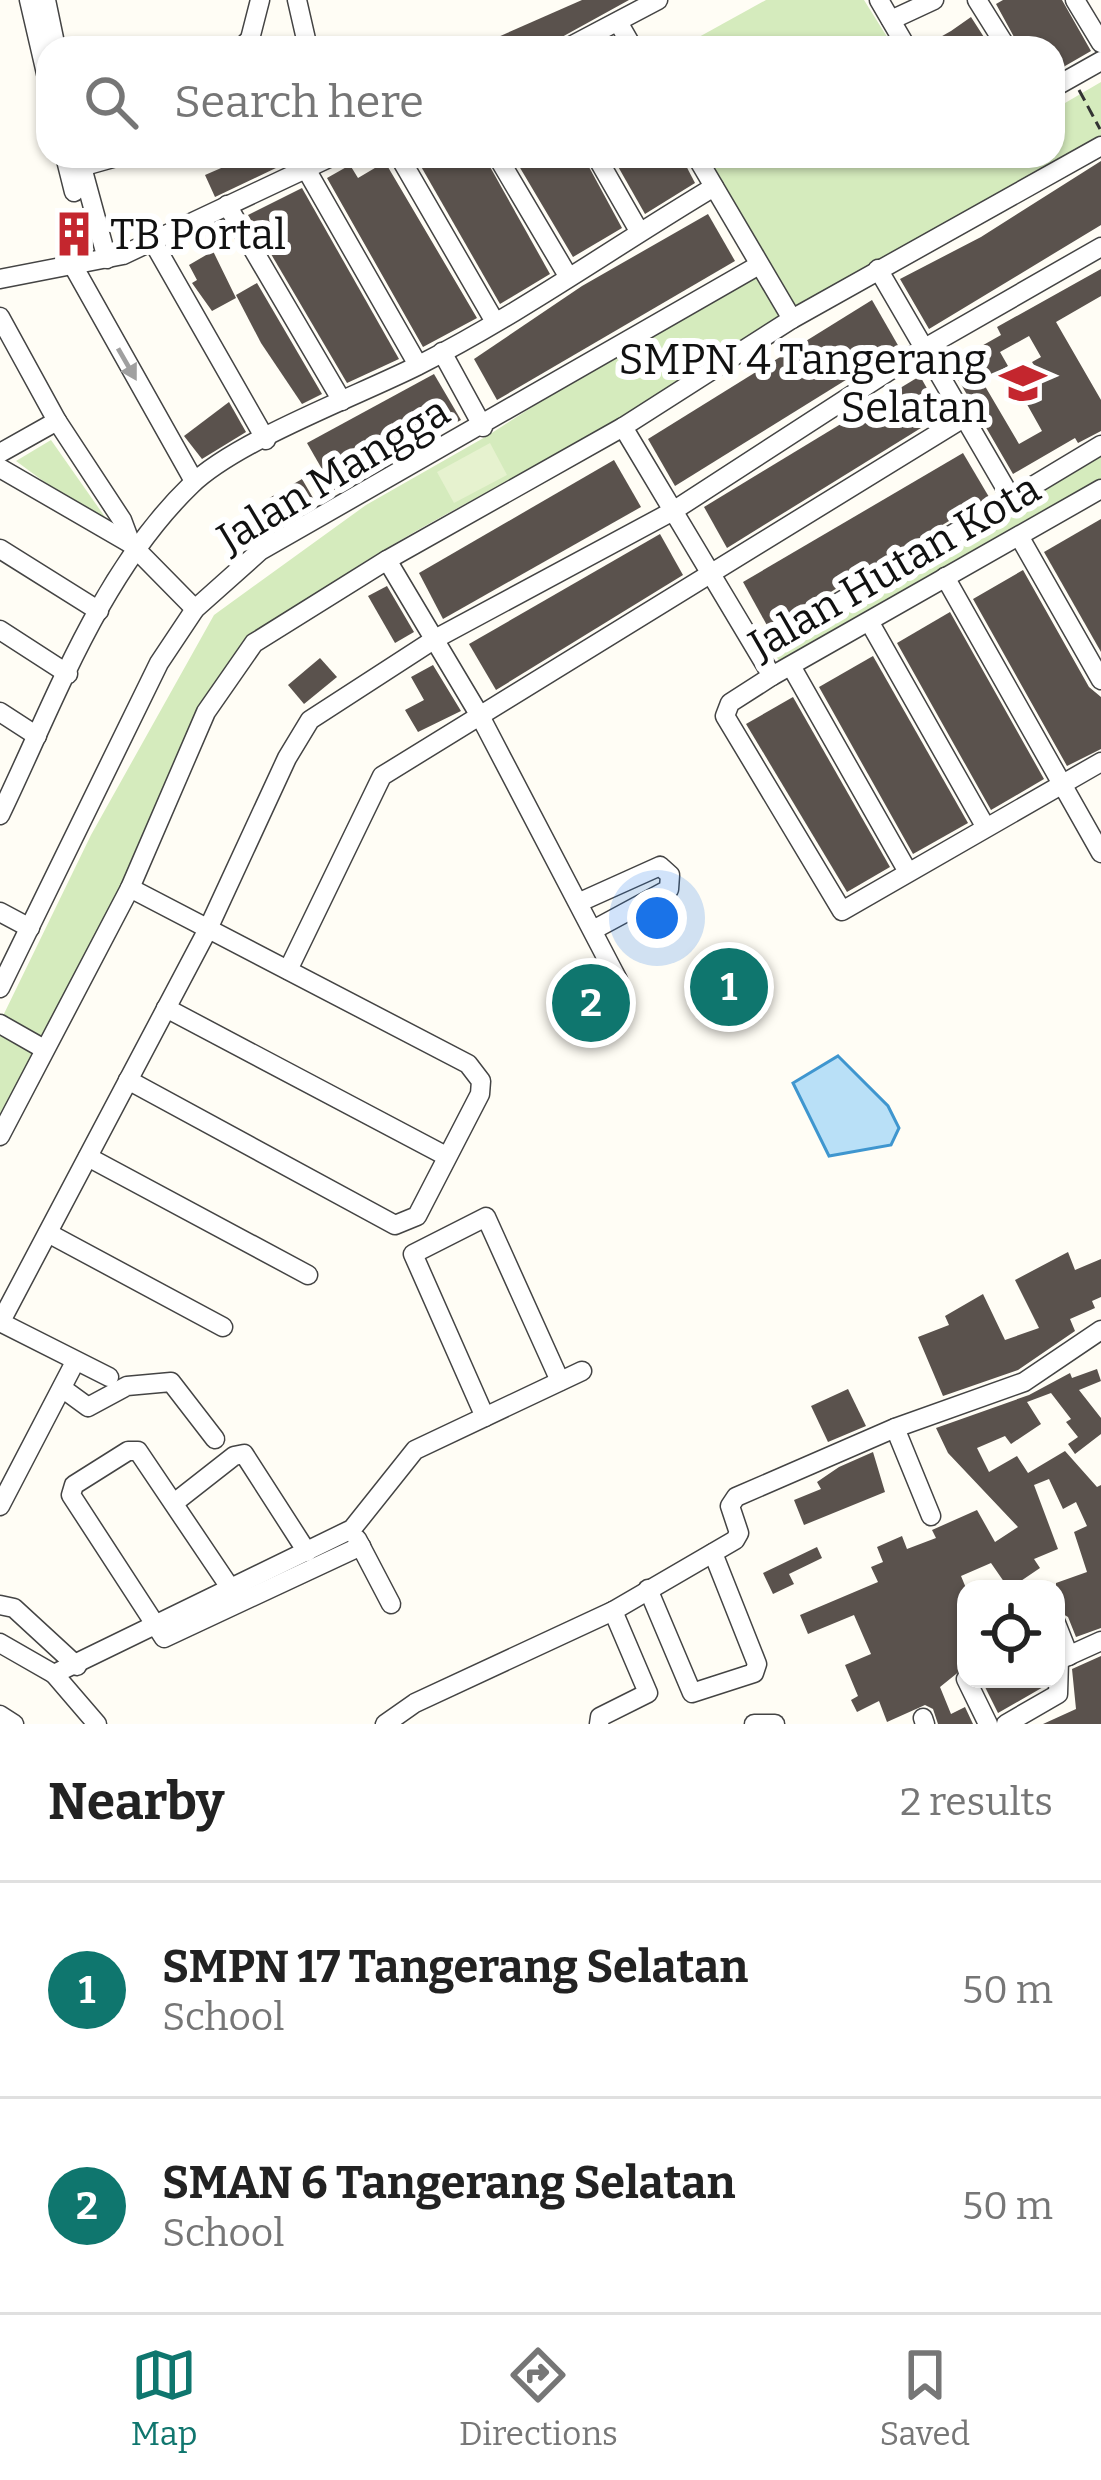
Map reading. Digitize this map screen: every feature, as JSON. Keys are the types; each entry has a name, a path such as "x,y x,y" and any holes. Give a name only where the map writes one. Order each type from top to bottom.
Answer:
{"street":[{"path":"29,0 45,36"},
{"path":"46,0 49,36"},
{"path":"251,36 260,0"},
{"path":"297,0 305,36"},
{"path":"591,36 658,0"},
{"path":"879,0 900,36"},
{"path":"891,20 934,0"},
{"path":"977,0 1000,36"},
{"path":"1076,0 1101,44"},
{"path":"618,22 626,36"},
{"path":"1065,81 1101,61"},
{"path":"1065,166 1101,146"},
{"path":"77,168 107,259"},
{"path":"406,168 494,322"},
{"path":"504,168 568,276"},
{"path":"603,168 639,232"},
{"path":"703,168 792,319"},
{"path":"0,1136 130,888 206,712 238,660 281,622 623,427 792,319 1061,168"},
{"path":"0,279 70,262 107,259 306,169 418,365"},
{"path":"0,814 134,548 194,482 266,440 442,352 714,187"},
{"path":"227,205 342,401"},
{"path":"153,242 266,440"},
{"path":"109,1377 0,1323 207,931 286,758 310,720 435,639 673,511 923,350 1101,247"},
{"path":"70,262 194,482"},
{"name":"Jalan Mangga","path":"0,988 159,662 195,609 260,551 759,265"},
{"path":"878,269 1010,496"},
{"path":"0,317 57,422 122,520 134,548"},
{"path":"442,352 483,427"},
{"path":"288,970 370,791 398,764 714,575 965,417"},
{"path":"0,453 57,422"},
{"path":"623,427 772,676"},
{"path":"758,651 1101,445"},
{"path":"0,468 134,548 195,609"},
{"name":"Jalan Hutan Kota","path":"908,872 850,909 836,908 725,709 772,676 1018,536 1098,497"},
{"path":"1018,536 1101,680"},
{"path":"0,549 99,610"},
{"path":"387,560 480,716 608,953 618,980"},
{"path":"945,578 1101,853"},
{"path":"870,622 985,826"},
{"path":"0,630 68,674"},
{"path":"791,666 908,872 1101,762"},
{"path":"0,712 37,736"},
{"path":"580,902 660,866 670,875 669,889 595,929"},
{"path":"128,1081 395,1225 417,1216 480,1094 477,1072 130,888"},
{"path":"0,912 30,928"},
{"path":"166,1008 446,1156"},
{"path":"0,1024 44,1049"},
{"path":"88,1157 308,1275"},
{"path":"485,1417 413,1254 486,1216 560,1381"},
{"path":"48,1233 223,1327"},
{"path":"385,1724 613,1611 713,1553 739,1536 730,1511 736,1497 896,1428 1037,1376 1075,1344 1101,1330"},
{"path":"0,1507 75,1363"},
{"path":"231,1588 133,1449 72,1490 164,1638 357,1538 415,1450 582,1371"},
{"path":"62,1388 88,1407 128,1386 171,1382 215,1439"},
{"path":"896,1428 931,1516"},
{"path":"174,1503 234,1456 244,1454 307,1552"},
{"path":"60,1679 76,1662 231,1588 307,1552 357,1538"},
{"path":"357,1538 392,1604"},
{"path":"649,1588 692,1693 754,1672 757,1664 713,1553"},
{"path":"0,1605 14,1609 76,1662"},
{"path":"599,1724 600,1717 647,1693 613,1611"},
{"path":"1006,1724 1058,1694 1058,1663 1101,1641"},
{"path":"0,1642 60,1679 97,1724"},
{"path":"1065,1646 1069,1656"},
{"path":"970,1688 988,1724"},
{"path":"73,1724 85,1705"},
{"path":"0,1715 14,1724"},
{"path":"754,1724 775,1724"}],"path":[{"path":"1072,77 1101,131"}],"green space":[{"path":"766,0 864,0 886,36 701,36"},
{"path":"1101,82 1101,137 1065,158 1065,103"},
{"path":"705,168 1047,168 623,418 374,556 281,620 238,657 0,1128 0,1022 91,835 214,615 366,505 487,436 759,261"},
{"path":"51,440 119,537 16,461"},
{"path":"490,443 507,475 454,503 437,472"},
{"path":"1101,447 1101,493 787,675 771,647"}],"water":[{"path":"838,1056 888,1106 899,1128 891,1145 829,1156 793,1083"}],"building":[{"path":"582,0 629,0 564,36 500,36"},
{"path":"1062,0 1091,51 1065,66 1065,36 1013,36 996,4"},
{"path":"971,17 983,36 942,36"},
{"path":"1101,161 1101,225 929,329 900,279 981,237"},
{"path":"221,168 276,168 215,197 205,175"},
{"path":"352,168 358,178 375,168 389,168 477,318 423,347 327,178"},
{"path":"422,168 491,168 550,274 500,304"},
{"path":"520,168 590,168 622,228 573,257"},
{"path":"619,168 687,168 695,183 645,214"},
{"path":"302,188 399,359 347,383 248,215"},
{"path":"708,214 735,261 497,400 474,359 582,286"},
{"path":"213,251 236,298 212,311 192,283 197,280 189,265"},
{"path":"1101,269 1101,296 1056,322 1101,400 1101,431 1078,443 1075,438 1013,474 955,374 977,362 971,352 1001,335 997,327","holes":["1029,336 1041,357 1032,362 1037,370 1015,383 1042,431 1019,444 982,381 1008,366 1000,352"]},
{"path":"257,283 322,394 302,404 236,295"},
{"path":"872,300 899,347 675,486 648,439"},
{"path":"434,374 461,420 334,490 307,443"},
{"path":"920,376 942,415 727,548 704,507"},
{"path":"229,402 246,432 202,459 184,436"},
{"path":"963,453 989,497 769,629 743,582"},
{"path":"614,460 641,507 443,619 419,573"},
{"path":"302,479 316,503 281,523 266,500"},
{"path":"1101,519 1101,652 1044,552"},
{"path":"660,534 683,575 496,690 469,644"},
{"path":"1023,570 1089,687 1101,697 1101,749 1067,766 973,599"},
{"path":"387,586 414,632 395,643 368,596"},
{"path":"950,612 1044,779 991,810 897,643"},
{"path":"873,656 968,823 913,854 819,687"},
{"path":"320,658 337,677 304,704 288,685"},
{"path":"433,665 461,711 418,732 405,710 424,700 411,677"},
{"path":"793,697 890,867 847,892 746,724"},
{"path":"1068,1252 1075,1270 1101,1259 1101,1297 1092,1301 1095,1308 1070,1319 1075,1331 1018,1370 943,1396 918,1337 949,1325 945,1316 983,1294 1005,1340 1039,1328 1015,1280"},
{"path":"1097,1369 1101,1381 1079,1390 1101,1418 1101,1434 1075,1454 1068,1444 1078,1437 1066,1422 1071,1419 1051,1393 1027,1402 1041,1424 1011,1444 1005,1436 977,1448 989,1472 1017,1456 1028,1473 1065,1451 1097,1487 1101,1485 1101,1628 1076,1637 1065,1615 1064,1580 1087,1572 1074,1532 1087,1526 1076,1502 1063,1509 1049,1479 1034,1485 1058,1549 1034,1559 1040,1568 1022,1580 1003,1580 991,1563 957,1580 957,1673 940,1687 951,1714 965,1707 973,1724 938,1724 933,1709 925,1705 887,1722 879,1701 857,1712 851,1700 858,1696 845,1665 871,1654 854,1615 808,1634 800,1615 878,1582 871,1567 883,1562 877,1547 902,1536 907,1549 936,1538 932,1530 977,1510 995,1542 1018,1527 948,1453 936,1428 1029,1395 1070,1373 1072,1378"},
{"path":"848,1389 866,1426 828,1442 811,1406"},
{"path":"873,1452 885,1492 804,1525 794,1500 821,1489 817,1482 839,1467"},
{"path":"817,1547 822,1558 789,1574 794,1584 773,1594 763,1573"},
{"path":"1101,1656 1101,1724 1043,1724 1076,1709 1072,1669"},
{"path":"986,1688 1042,1688 998,1713"}],"place":[{"name":"TB Portal","path":"74,234"},
{"name":"SMPN 4 Tangerang Selatan","path":"1023,383"},
{"name":"SMPN 17 Tangerang Selatan","path":"729,987"},
{"name":"SMAN 6 Tangerang Selatan","path":"591,1003"}]}
